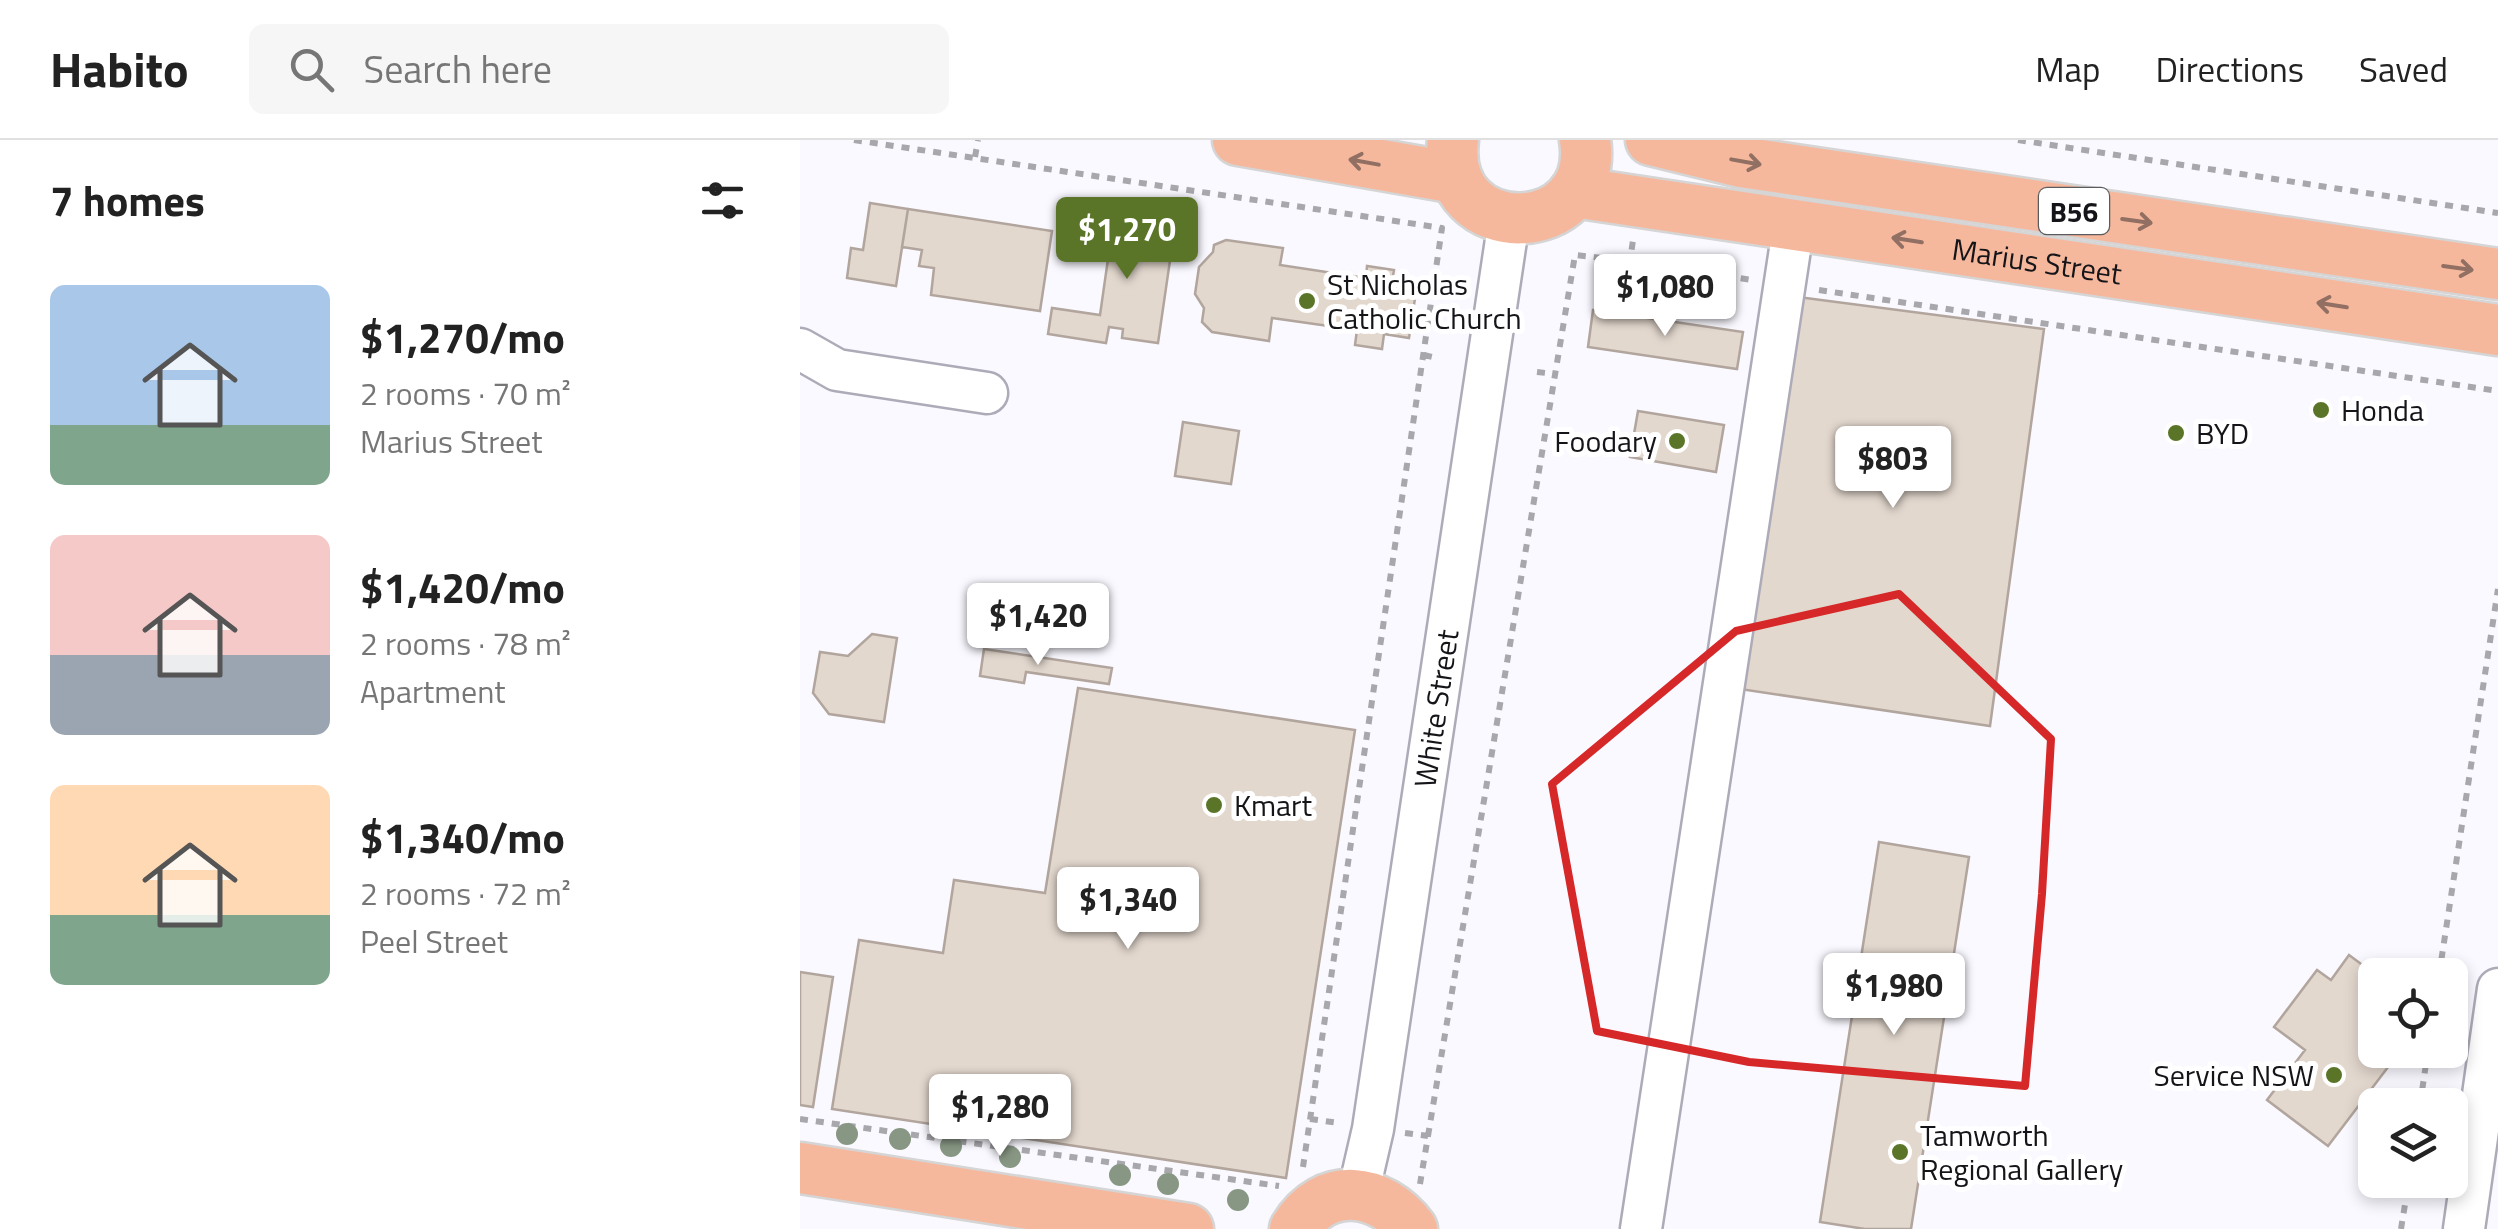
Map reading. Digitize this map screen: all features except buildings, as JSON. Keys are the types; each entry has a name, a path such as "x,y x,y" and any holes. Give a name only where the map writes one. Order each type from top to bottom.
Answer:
{"main road":[{"path":"1238,140 1454,159 1469,198 1487,212 1509,220 1527,220 1561,206 1584,173 1584,140"},
{"name":"Marius Street","path":"1651,140 1741,162 2498,274"},
{"name":"Marius Street","path":"1574,192 2498,330"},
{"path":"800,1168 1201,1210"},
{"path":"1293,1208 1315,1207 1336,1197 1358,1194 1394,1208 1415,1211"}],"street":[{"name":"White Street","path":"1358,1194 1373,1129 1509,220"},
{"path":"1641,1229 1794,223"},
{"path":"800,349 837,370 987,393"},
{"path":"2464,1229 2487,1136 2498,989"}],"path":[{"path":"854,140 1442,228 1301,1179"},
{"path":"975,157 978,140"},
{"path":"2018,140 2498,213"},
{"path":"1630,261 1639,201"},
{"path":"1415,1211 1575,255 2498,392"},
{"path":"1424,356 1436,358"},
{"path":"1536,372 1555,374"},
{"path":"2443,958 2498,590"},
{"path":"800,1119 1217,1177 1293,1208"},
{"path":"1310,1119 1350,1125"},
{"path":"1402,1133 1428,1136"},
{"path":"1201,1210 1217,1177"},
{"path":"2401,1229 2406,1198"}],"highlighted area":[{"path":"1899,594 2051,739 2025,1086 1749,1062 1597,1031 1552,784 1736,631"}],"place":[{"name":"St Nicholas Catholic Church","path":"1307,301"},
{"name":"Honda","path":"2321,410"},
{"name":"BYD","path":"2176,433"},
{"name":"Foodary","path":"1677,441"},
{"name":"Kmart","path":"1214,805"},
{"name":"Service NSW","path":"2334,1075"},
{"name":"Tamworth Regional Gallery","path":"1900,1152"}]}
